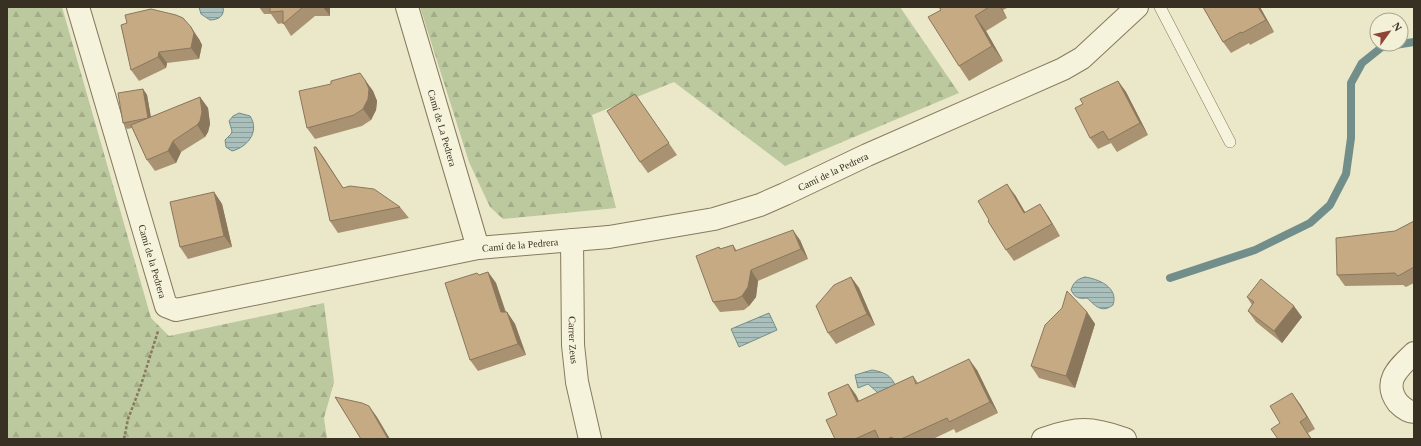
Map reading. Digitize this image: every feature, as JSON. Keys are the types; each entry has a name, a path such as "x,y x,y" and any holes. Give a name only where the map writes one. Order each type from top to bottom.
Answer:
{"street":[{"name":"Camí de la Pedrera","path":"78,7 166,306 176,310 478,248 610,237 714,219 760,205 867,155 1063,69 1087,53 1137,7"},
{"name":"Camí de La Pedrera","path":"407,7 478,248"},
{"name":"Carrer Zeus","path":"572,240 574,352 577,382 590,439"},
{"path":"1414,353 1402,364 1395,374 1392,381 1392,388 1393,395 1400,405 1410,412 1414,412"},
{"path":"1043,439 1056,434 1080,429 1097,430 1125,439"}],"lane":[{"path":"1160,7 1230,142"}],"path":[{"path":"124,439 128,419 141,385 166,306"}],"green space":[{"path":"7,7 62,7 151,318 169,336 324,303 334,382 324,418 327,439 7,439"},
{"path":"420,7 900,7 959,93 785,166 674,82 592,115 616,208 503,219 490,207 469,162"}],"water":[{"path":"199,7 223,7 223,13 220,17 210,20 201,14"},
{"path":"239,113 250,116 254,127 253,133 251,138 243,146 232,151 226,147 225,140 232,131 229,121 233,116"},
{"path":"1085,277 1101,282 1110,289 1113,293 1113,305 1105,309 1098,308 1087,298 1079,298 1074,295 1071,290 1073,285 1078,280"},
{"path":"769,313 777,330 739,347 731,329"},
{"path":"872,370 886,374 892,379 899,393 885,399 868,384 858,388 855,375"}],"building":[{"path":"270,7 303,7 283,24 283,11 270,12"},
{"path":"939,7 989,7 975,16 992,46 959,66 928,17 941,10"},
{"path":"1203,7 1258,7 1266,20 1223,42"},
{"path":"151,9 183,18 194,33 191,48 159,52 158,57 131,70 121,25 127,23 125,15"},
{"path":"360,73 369,89 368,99 363,109 354,115 307,128 299,91 331,84 331,81"},
{"path":"1118,81 1140,123 1109,140 1103,131 1090,138 1075,108 1083,104 1080,99"},
{"path":"143,89 148,118 123,123 118,93"},
{"path":"635,94 669,143 640,162 607,111"},
{"path":"200,97 202,112 200,121 197,125 173,141 168,151 147,160 131,125"},
{"path":"314,147 316,147 343,188 350,186 374,189 400,207 330,221"},
{"path":"1007,184 1024,213 1040,204 1052,224 1006,250 988,221 989,220 978,201"},
{"path":"214,192 224,236 180,247 170,202"},
{"path":"1414,221 1414,267 1398,276 1395,273 1337,275 1336,238 1395,231"},
{"path":"793,230 801,249 751,270 748,287 742,296 736,299 713,302 696,256 719,247 720,249 733,245 735,251"},
{"path":"488,272 501,312 507,312 518,344 470,360 445,283 477,273 479,275"},
{"path":"851,277 867,314 828,333 816,306 834,285"},
{"path":"1261,279 1294,306 1274,331 1248,311 1254,302 1247,297"},
{"path":"1067,291 1087,312 1066,376 1031,366 1045,325 1062,308"},
{"path":"969,359 990,402 949,422 947,418 901,439 893,439 892,437 887,439 879,439 875,430 855,439 835,439 826,420 837,415 828,393 848,384 857,402 913,376 916,384"},
{"path":"1292,393 1307,417 1300,422 1311,439 1278,439 1271,429 1280,423 1270,406"},
{"path":"335,397 369,406 388,439 361,439"}],"waterway":[{"path":"1170,278 1255,250 1310,223 1330,205 1346,174 1351,138 1351,83 1362,63 1382,47 1414,42"}]}
